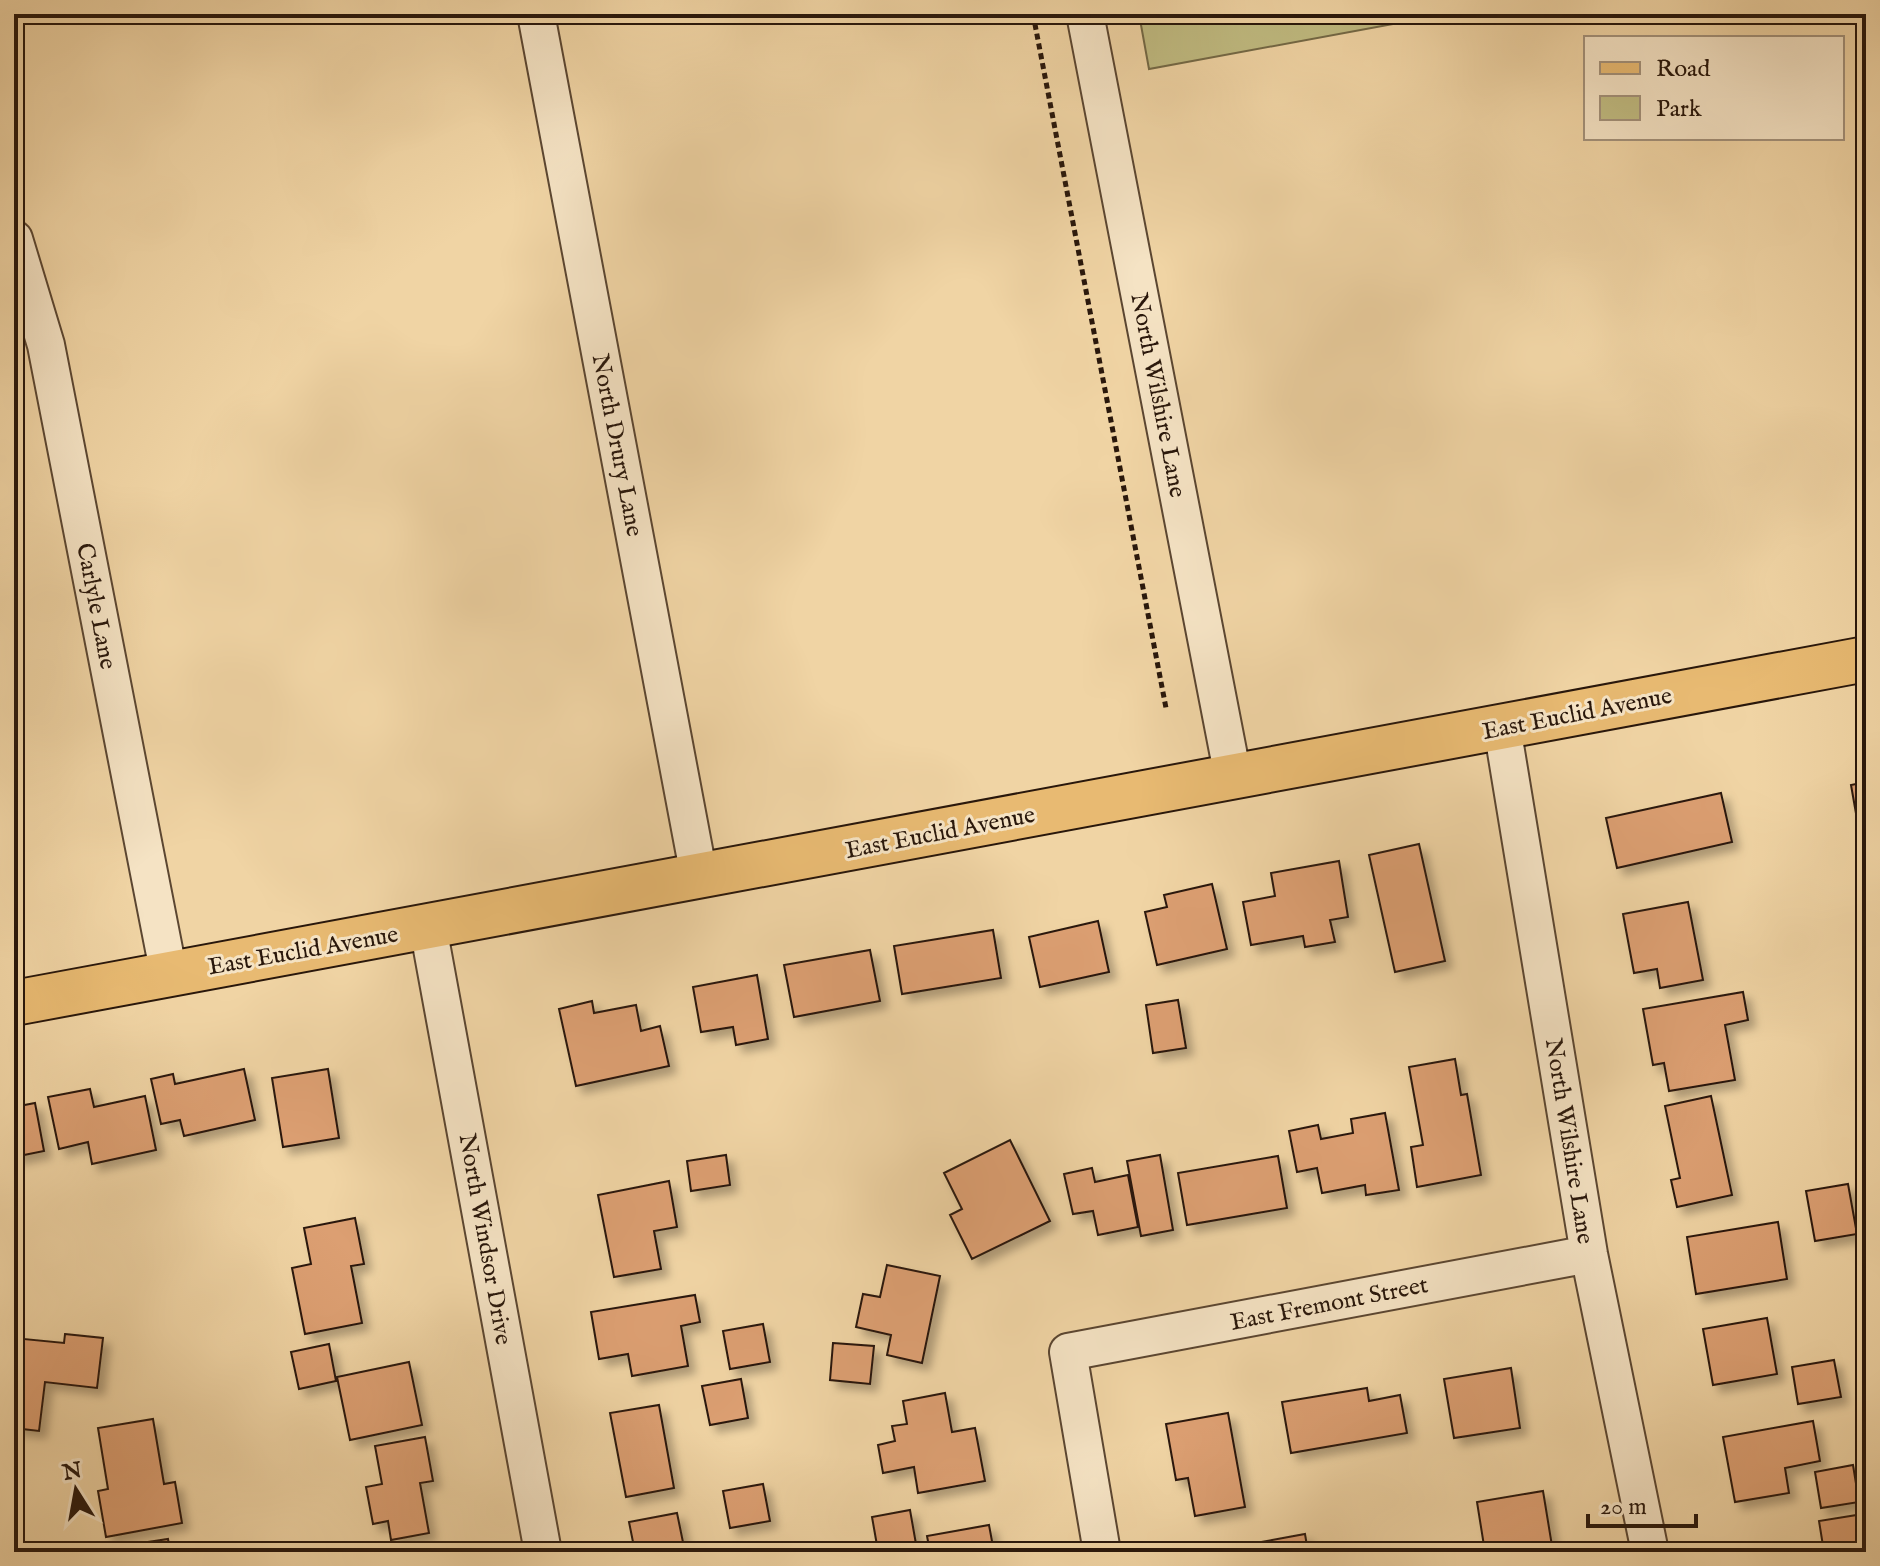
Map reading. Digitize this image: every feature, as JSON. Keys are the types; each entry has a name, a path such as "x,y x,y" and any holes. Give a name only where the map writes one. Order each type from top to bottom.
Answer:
{"main road":[{"name":"East Euclid Avenue","path":"14,1003 1866,659"}],"street":[{"name":"North Drury Lane","path":"536,14 699,876"},
{"name":"North Wilshire Lane","path":"1085,14 1233,777"},
{"name":"Carlyle Lane","path":"14,239 46,345 169,975"},
{"name":"North Wilshire Lane","path":"1502,727 1589,1254 1650,1552"},
{"name":"North Windsor Drive","path":"428,927 543,1552"},
{"name":"East Fremont Street","path":"1102,1552 1068,1352 1589,1254"}],"path":[{"path":"1033,14 1166,708"}],"green space":[{"path":"1139,14 1447,14 1149,69"}],"building":[{"path":"1866,782 1866,835 1860,836 1851,785"},
{"path":"1721,793 1732,842 1617,868 1606,818"},
{"path":"1419,844 1445,961 1395,972 1369,855"},
{"path":"1339,861 1348,917 1330,920 1335,942 1305,947 1303,936 1251,945 1243,902 1275,896 1271,873"},
{"path":"1212,884 1227,949 1157,965 1145,912 1167,907 1164,895"},
{"path":"1688,902 1703,980 1660,988 1657,969 1634,973 1623,914"},
{"path":"1866,916 1866,949 1863,949 1858,917"},
{"path":"1098,921 1109,972 1040,987 1029,937"},
{"path":"993,930 1001,978 902,994 894,946"},
{"path":"870,950 880,1001 794,1017 784,965"},
{"path":"757,975 768,1039 736,1045 733,1027 701,1032 693,987"},
{"path":"1743,992 1748,1020 1725,1025 1735,1080 1669,1091 1664,1063 1653,1065 1643,1009"},
{"path":"1178,1000 1186,1048 1153,1053 1146,1005"},
{"path":"592,1001 594,1013 636,1005 641,1031 660,1026 669,1066 576,1086 559,1009"},
{"path":"1455,1059 1461,1095 1467,1094 1481,1175 1417,1187 1411,1147 1423,1145 1409,1067"},
{"path":"244,1069 255,1120 184,1136 180,1120 161,1124 151,1079 173,1074 175,1084"},
{"path":"328,1069 339,1138 283,1147 272,1078"},
{"path":"90,1089 94,1107 145,1096 156,1150 92,1164 88,1142 59,1149 48,1097"},
{"path":"1711,1096 1732,1195 1677,1207 1671,1180 1680,1178 1665,1106"},
{"path":"35,1103 44,1151 14,1157 14,1107"},
{"path":"1385,1113 1399,1190 1366,1195 1365,1185 1322,1193 1317,1168 1297,1172 1289,1131 1318,1125 1321,1139 1353,1133 1351,1119"},
{"path":"1010,1140 1050,1221 972,1259 950,1215 962,1209 944,1173"},
{"path":"726,1155 730,1185 691,1191 687,1161"},
{"path":"1160,1155 1173,1230 1141,1236 1127,1161"},
{"path":"1278,1156 1287,1208 1187,1225 1178,1173"},
{"path":"1092,1168 1095,1182 1128,1175 1138,1227 1098,1235 1093,1211 1073,1214 1064,1174"},
{"path":"669,1181 677,1227 654,1231 661,1269 614,1277 598,1195"},
{"path":"1848,1184 1857,1234 1815,1241 1806,1191"},
{"path":"355,1218 364,1264 351,1266 362,1323 305,1334 292,1268 311,1264 304,1228"},
{"path":"1778,1222 1787,1279 1696,1294 1687,1237"},
{"path":"887,1265 940,1276 922,1363 887,1355 891,1335 856,1327 863,1294 880,1297"},
{"path":"695,1295 700,1322 681,1326 688,1366 632,1376 628,1354 599,1359 591,1312"},
{"path":"1767,1318 1777,1374 1713,1385 1703,1329"},
{"path":"763,1324 770,1362 730,1369 723,1331"},
{"path":"65,1334 103,1338 97,1388 45,1382 39,1431 14,1428 14,1338 64,1343"},
{"path":"833,1343 874,1346 870,1384 830,1380"},
{"path":"329,1344 336,1381 299,1389 291,1352"},
{"path":"1834,1360 1841,1397 1798,1404 1792,1367"},
{"path":"409,1362 422,1425 350,1440 337,1377"},
{"path":"1511,1368 1520,1428 1454,1438 1444,1379"},
{"path":"741,1379 748,1418 710,1425 702,1386"},
{"path":"1367,1388 1369,1401 1400,1395 1407,1433 1291,1453 1282,1402"},
{"path":"945,1393 952,1432 975,1428 985,1481 918,1493 914,1467 883,1473 878,1445 895,1441 892,1426 907,1424 903,1401"},
{"path":"659,1405 674,1488 626,1497 610,1413"},
{"path":"1228,1413 1245,1507 1195,1516 1188,1478 1176,1480 1166,1424"},
{"path":"153,1419 164,1484 175,1482 182,1523 106,1537 98,1491 108,1489 98,1428"},
{"path":"1813,1421 1820,1461 1785,1468 1789,1493 1735,1502 1723,1437"},
{"path":"425,1437 433,1481 420,1483 429,1533 391,1540 388,1521 373,1524 366,1487 382,1484 375,1446"},
{"path":"1853,1465 1859,1502 1821,1508 1815,1472"},
{"path":"763,1484 770,1521 730,1528 723,1491"},
{"path":"1543,1491 1553,1552 1485,1552 1477,1502"},
{"path":"910,1510 916,1544 878,1551 872,1517"},
{"path":"677,1513 685,1552 635,1552 629,1522"},
{"path":"1863,1514 1866,1550 1824,1552 1819,1521"},
{"path":"989,1525 994,1552 930,1552 927,1536"},
{"path":"1305,1534 1308,1552 1263,1552 1261,1542"},
{"path":"168,1539 170,1552 109,1552 108,1548"},
{"path":"442,1545 444,1552 403,1552"}]}
